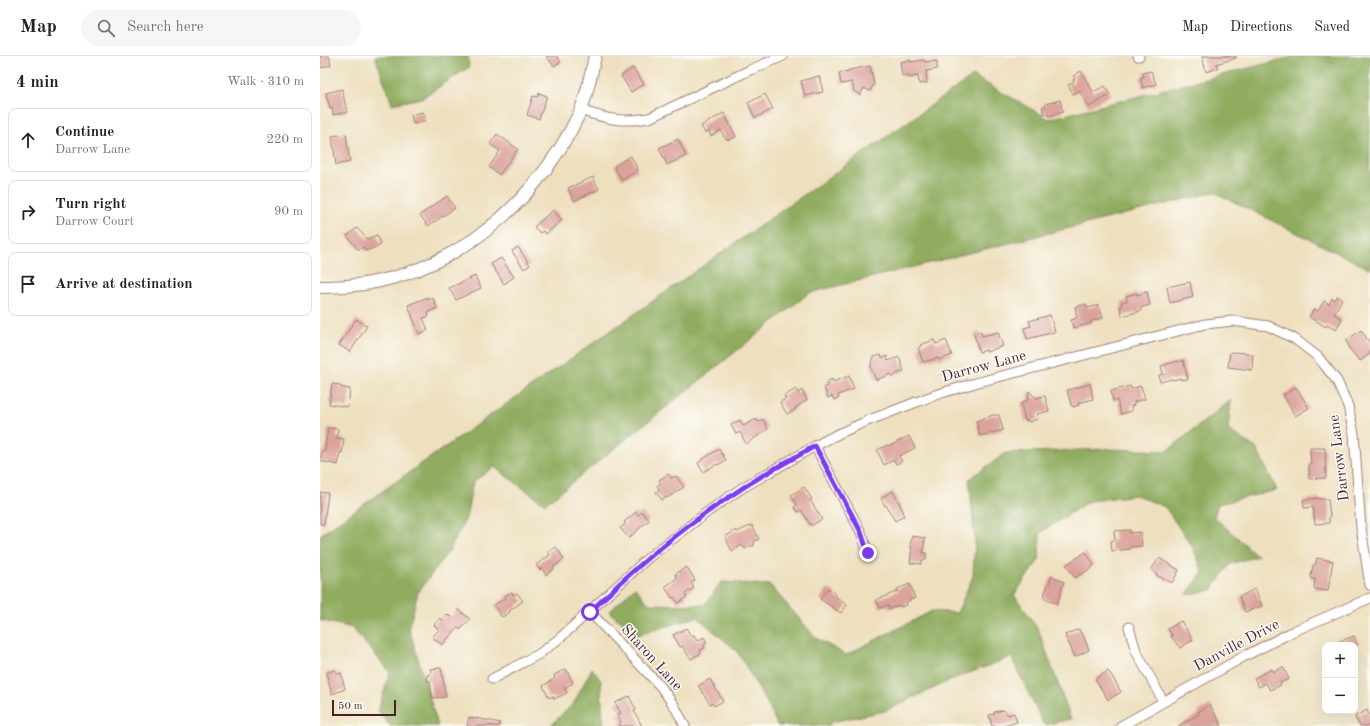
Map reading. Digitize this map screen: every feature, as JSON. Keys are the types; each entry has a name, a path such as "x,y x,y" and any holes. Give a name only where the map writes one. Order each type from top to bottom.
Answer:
{"street":[{"path":"320,287 340,288 369,283 395,277 422,267 451,254 479,237 504,216 537,182 568,133 580,110 595,56"},
{"path":"580,110 614,120 632,121 649,118 783,56"},
{"name":"Darrow Lane","path":"492,678 539,654 560,638 648,558 710,510 742,488 815,446 874,418 935,395 975,383 1204,324 1233,321 1268,326 1295,339 1318,357 1337,382 1348,406 1354,434 1361,528 1370,585"},
{"path":"815,446 861,532 868,553"},
{"name":"Danville Drive","path":"1121,726 1243,657 1296,630 1370,598"},
{"name":"Sharon Lane","path":"590,612 660,687 675,707 685,726"},
{"path":"1129,627 1136,651 1163,701"}],"green space":[{"path":"375,56 468,56 469,67 422,98 392,104"},
{"path":"1296,56 1370,56 1370,269 1214,192 809,293 545,504 494,467 473,482 466,518 449,551 418,592 409,628 438,726 390,726 378,711 390,672 352,628 320,620 320,535 973,76 1049,119"},
{"path":"1231,400 1228,430 1256,448 1277,490 1218,504 1214,517 1258,556 1230,564 1212,590 1186,595 1203,572 1193,548 1165,507 1136,495 1089,501 1040,533 1039,560 1014,595 1038,629 1071,719 1044,725 1011,657 951,680 885,711 832,722 828,726 778,726 766,701 737,651 697,617 638,635 609,612 635,587 649,604 705,605 721,582 770,585 816,638 846,655 932,611 957,613 973,576 975,539 969,479 1006,453 1106,449 1167,451"},
{"path":"592,668 601,681 604,726 550,726 574,703"}],"building":[{"path":"320,56 329,56 331,65 320,68"},
{"path":"546,56 557,56 561,62 554,66"},
{"path":"1202,56 1236,56 1236,58 1216,64 1218,68 1206,72"},
{"path":"910,60 910,62 924,60 925,62 937,61 937,69 926,71 927,83 919,84 918,76 908,78 908,75 902,76 900,62"},
{"path":"870,66 874,84 870,91 864,88 860,95 854,91 852,82 841,84 839,73"},
{"path":"633,68 644,84 631,92 621,76"},
{"path":"1081,71 1093,92 1105,86 1110,95 1089,107 1079,91 1073,94 1068,85 1074,82 1073,80 1075,78 1073,76"},
{"path":"1151,71 1156,84 1143,88 1140,78 1144,77 1143,73"},
{"path":"819,76 823,92 805,96 801,81"},
{"path":"342,89 347,112 333,115 326,93"},
{"path":"539,93 547,96 539,119 527,115 533,96 538,97"},
{"path":"765,94 773,109 755,118 748,103"},
{"path":"1060,100 1063,112 1048,116 1048,113 1044,114 1042,107 1046,106 1045,104"},
{"path":"423,112 425,121 413,124 411,115"},
{"path":"724,113 736,137 728,140 724,137 721,130 711,136 709,131 705,133 701,126"},
{"path":"346,134 350,162 336,165 332,136"},
{"path":"497,134 518,149 499,175 489,167 500,151 490,144"},
{"path":"678,139 686,156 667,165 659,148"},
{"path":"631,156 638,170 622,180 614,166"},
{"path":"593,177 599,189 574,201 568,188"},
{"path":"447,196 455,208 428,226 420,215"},
{"path":"553,210 562,220 546,234 543,231 540,233 534,227"},
{"path":"357,228 367,239 377,235 381,245 366,251 363,247 359,250 347,236"},
{"path":"518,247 530,265 524,269 512,251"},
{"path":"501,258 514,277 504,284 491,264"},
{"path":"475,276 481,288 456,300 449,288"},
{"path":"1190,282 1193,297 1170,303 1167,287"},
{"path":"1147,292 1150,305 1140,308 1141,311 1122,316 1120,307 1122,307 1121,302 1127,301 1126,296"},
{"path":"1337,296 1342,299 1334,314 1342,319 1336,330 1327,325 1326,327 1309,317 1314,309 1318,311 1324,301 1329,304 1332,298 1334,300"},
{"path":"428,297 428,300 433,298 437,308 428,312 429,316 423,318 428,330 419,334 408,305"},
{"path":"1086,304 1088,308 1099,305 1103,318 1091,321 1092,323 1073,328 1071,320 1077,318 1075,307"},
{"path":"1050,315 1055,332 1027,339 1024,328 1031,326 1029,321"},
{"path":"356,319 367,326 350,352 339,345"},
{"path":"1361,330 1370,343 1370,354 1360,361 1348,347 1349,346 1346,341"},
{"path":"981,332 982,336 998,332 1003,346 986,352 986,350 979,352 974,334"},
{"path":"934,340 936,344 946,340 952,355 939,360 938,358 923,362 918,348 921,346 920,345"},
{"path":"1230,352 1248,353 1253,355 1252,370 1228,367"},
{"path":"881,355 882,358 887,356 888,361 899,357 904,371 876,380 871,364 874,357"},
{"path":"1183,360 1188,379 1181,380 1181,378 1160,382 1159,375 1163,374 1161,366"},
{"path":"849,376 854,389 838,395 839,398 834,400 832,396 828,398 824,387 828,386 826,382 832,379 833,382"},
{"path":"332,384 350,389 348,407 329,404"},
{"path":"1090,384 1093,399 1078,403 1079,405 1073,407 1071,405 1067,390"},
{"path":"1130,386 1131,389 1141,386 1145,399 1134,402 1134,405 1131,406 1132,411 1121,414 1117,400 1113,401 1111,391"},
{"path":"1296,387 1309,408 1295,416 1283,395"},
{"path":"796,389 798,393 802,390 807,400 787,414 780,402 786,399 784,396"},
{"path":"1029,391 1036,398 1045,396 1049,411 1037,414 1038,419 1029,422 1028,420 1025,421 1021,403 1028,400"},
{"path":"993,415 999,415 1003,430 980,436 976,421"},
{"path":"756,419 758,422 763,419 768,429 746,444 740,432 736,434 731,425 740,420 743,426"},
{"path":"328,428 338,429 337,438 344,439 338,465 320,461 322,451 325,451"},
{"path":"909,436 915,448 899,456 902,461 896,464 894,460 884,465 877,450"},
{"path":"1310,448 1325,448 1326,478 1309,479 1309,464 1311,464"},
{"path":"719,449 726,460 703,472 698,463"},
{"path":"668,474 671,478 676,476 684,487 662,500 656,492 659,489 657,486 661,483 659,480"},
{"path":"804,487 822,519 811,526 801,510 798,512 794,507 797,505 791,495"},
{"path":"893,491 904,516 895,521 881,498"},
{"path":"320,492 328,493 324,524 320,524"},
{"path":"1319,498 1328,499 1330,517 1329,523 1315,524 1313,507 1304,508 1303,500"},
{"path":"636,512 638,515 642,512 649,520 629,538 620,528 626,524 624,522"},
{"path":"752,525 759,539 754,542 754,546 750,546 745,549 742,545 732,551 725,537 736,530 737,532"},
{"path":"1130,530 1130,533 1141,532 1142,546 1112,551 1111,541 1115,540 1114,531"},
{"path":"912,536 925,538 923,553 926,553 926,560 922,560 921,564 910,563"},
{"path":"556,547 564,559 553,567 554,569 546,575 542,568 540,570 536,565 550,555 548,552"},
{"path":"1086,552 1094,565 1075,578 1066,565"},
{"path":"1159,558 1179,570 1172,583 1156,575 1157,574 1151,570"},
{"path":"1317,558 1333,561 1328,591 1314,589 1315,579 1312,579 1311,576 1313,565 1315,565"},
{"path":"687,567 695,580 691,583 694,588 685,594 687,597 678,603 674,597 672,598 665,587 677,578 675,574"},
{"path":"1052,576 1064,582 1057,604 1043,597"},
{"path":"910,584 915,598 906,602 907,605 901,607 900,605 889,609 888,605 880,608 876,600 898,591 897,589"},
{"path":"828,588 835,593 834,595 847,605 841,613 820,599"},
{"path":"1255,589 1262,606 1245,612 1239,597"},
{"path":"512,592 513,595 517,593 523,601 502,617 494,605 506,598 505,596"},
{"path":"458,609 470,619 460,630 458,627 442,645 432,637 439,630 434,625 440,618 442,620 447,614 450,617"},
{"path":"1181,621 1193,640 1180,648 1170,635 1172,635 1168,629"},
{"path":"686,628 691,636 694,635 697,641 704,637 707,643 704,645 705,648 700,650 701,653 691,659 682,646 680,647 673,635"},
{"path":"1079,629 1089,650 1075,657 1065,635"},
{"path":"1354,636 1357,642 1337,642"},
{"path":"1283,667 1289,679 1270,690 1266,683 1259,687 1254,678 1272,669 1273,672"},
{"path":"441,668 446,697 432,698 430,681 427,681 427,675 431,674 430,669"},
{"path":"566,669 573,683 564,688 567,693 554,699 553,696 549,698 543,686 555,678 554,675"},
{"path":"335,670 337,674 341,673 345,689 332,694 326,673"},
{"path":"1108,671 1121,692 1108,700 1095,679"},
{"path":"710,679 723,701 714,706 712,703 710,704 698,686"},
{"path":"629,696 636,710 634,711 642,726 619,726 621,721 617,714 621,713 615,703"},
{"path":"1210,705 1222,726 1178,726 1199,714 1198,712"},
{"path":"1004,710 1008,715 1014,713 1017,722 1003,726 992,726 989,715 995,714 994,712"},
{"path":"1367,710 1370,717 1370,726 1360,726 1355,717"},
{"path":"469,717 500,723 499,726 467,726"}],"route":[{"path":"590,612 616,586 648,558 710,510 742,488 815,446 861,532 868,553"}]}
